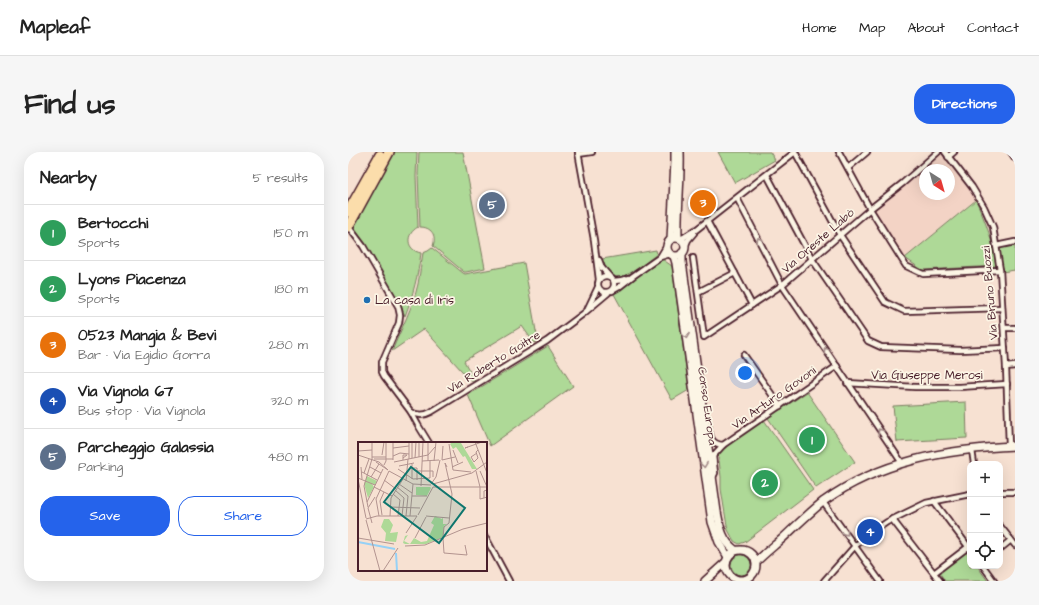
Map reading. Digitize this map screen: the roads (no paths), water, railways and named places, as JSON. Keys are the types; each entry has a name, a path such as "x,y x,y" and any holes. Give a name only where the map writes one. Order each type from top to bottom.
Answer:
{"highway":[{"path":"348,212 382,152"},
{"path":"350,229 389,152"}],"main road":[{"path":"675,152 677,239 668,242 670,252 677,256 684,250"},
{"name":"Corso Europa","path":"680,152 677,239 684,243 682,262 717,512 721,530 727,543 736,550"},
{"name":"Corso Europa","path":"670,252 676,263 711,517 717,538 727,559"},
{"path":"756,562 824,502 842,489 864,478 902,463 940,454 1012,446"},
{"path":"751,553 762,551 776,544"},
{"path":"741,549 746,550 753,555 756,562 755,577 736,579 717,574 705,581 732,552 741,549"},
{"path":"727,559 726,565 736,579"}],"street":[{"path":"592,152 578,153 592,226 599,280 598,287 603,292 610,292 615,286 614,281 602,268 596,255"},
{"path":"684,250 688,240 697,229 795,152 840,235 885,302 904,311 1002,308"},
{"path":"839,152 870,209 906,266 923,274 1000,270"},
{"path":"848,168 867,152"},
{"name":"Via Oreste Labò","path":"698,292 704,337 782,285 870,209 904,183 938,152"},
{"name":"Via Bruno Buozzi","path":"945,152 972,187 984,207 993,227 1000,270 1012,446"},
{"path":"948,157 954,152"},
{"path":"1011,152 1015,158"},
{"path":"767,175 812,259 868,341 881,347 960,350 1005,348"},
{"path":"737,198 782,285 902,463"},
{"path":"707,221 752,305"},
{"path":"350,229 363,246 398,306 400,315 399,323 382,362 384,376 411,412 428,442"},
{"path":"677,239 697,229"},
{"path":"996,246 1015,242"},
{"name":"Via Roberto Goitre","path":"411,412 423,415 431,412 527,354 584,314 610,292 619,287 660,256 670,252"},
{"path":"692,258 698,292 735,273"},
{"path":"599,280 609,276"},
{"name":"Via Roberto Goitre","path":"614,281 623,280 633,276"},
{"name":"Via Roberto Goitre","path":"584,314 598,287"},
{"path":"1004,328 1015,328"},
{"path":"744,355 780,406"},
{"name":"Via Arturo Govoni","path":"712,479 715,473 713,456 722,445 837,366"},
{"path":"1006,367 1015,366"},
{"name":"Via Giuseppe Merosi","path":"847,383 915,387 959,387 1007,384"},
{"path":"703,410 708,418 712,440 717,444 722,445"},
{"path":"972,450 974,461"},
{"path":"1003,492 1015,492"},
{"path":"826,580 855,546 887,522 926,503 967,495"},
{"path":"934,501 967,545"},
{"path":"824,502 880,581"},
{"path":"892,519 940,581"},
{"path":"1003,530 1015,546"},
{"path":"487,540 509,581"},
{"path":"1003,547 1011,540"},
{"path":"934,573 967,549"},
{"path":"985,569 994,581"}],"place":[{"name":"0523 Mangia & Bevi","path":"703,203"},
{"name":"Parcheggio Galassia","path":"492,205"},
{"name":"La casa di Iris","path":"367,300"},
{"name":"Bertocchi","path":"812,440"},
{"name":"Lyons Piacenza","path":"765,483"},
{"name":"Via Vignola 67","path":"870,532"}]}
